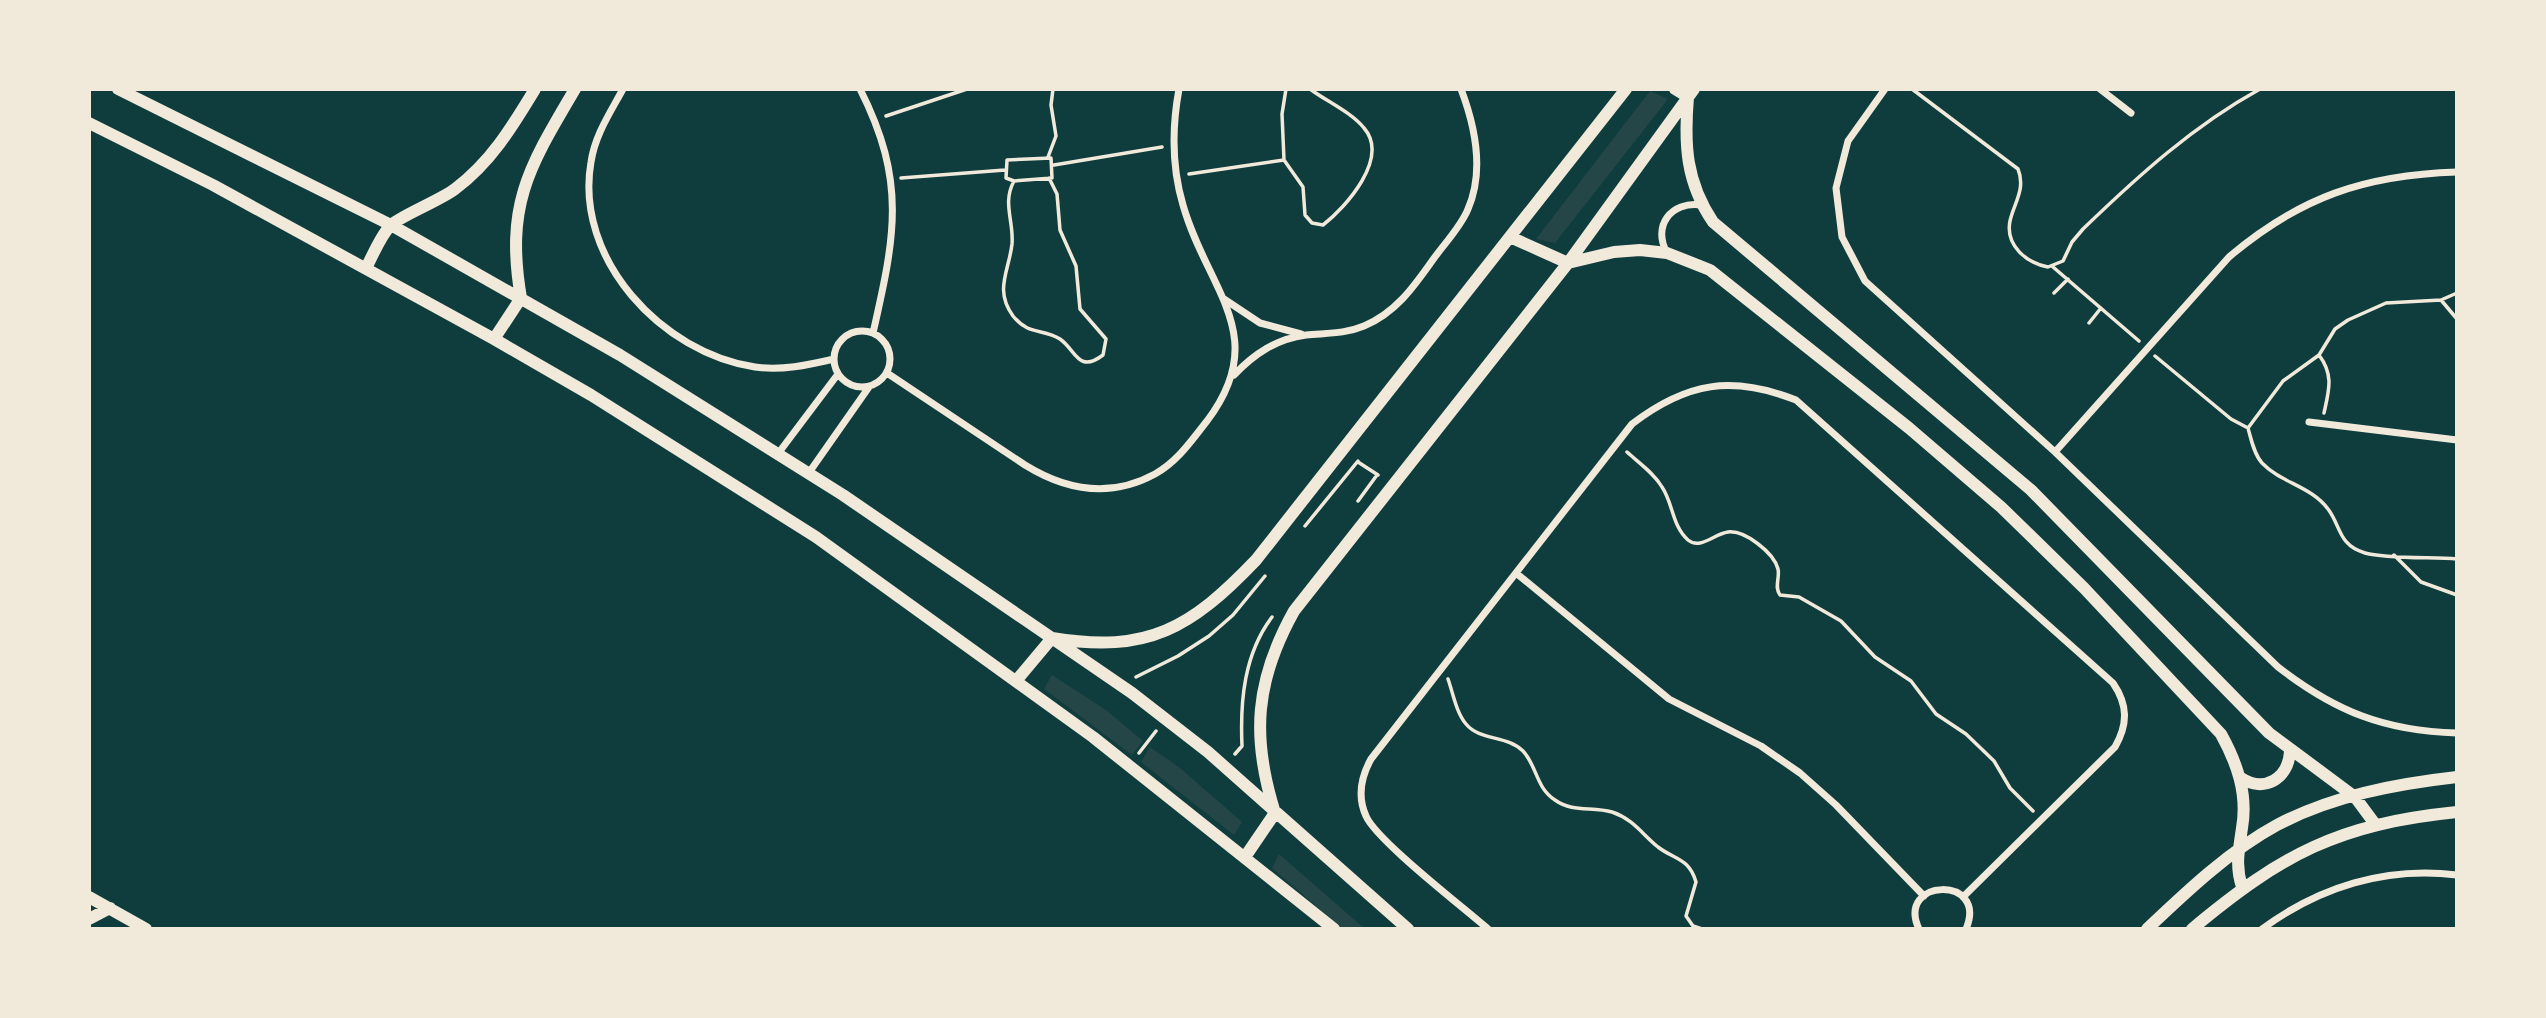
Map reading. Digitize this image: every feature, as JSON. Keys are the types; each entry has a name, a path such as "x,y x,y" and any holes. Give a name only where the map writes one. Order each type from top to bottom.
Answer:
{"street":[{"path":"118,89 391,225 620,355 808,474 1052,638 1165,719 1408,929"},
{"path":"366,268 391,225 444,196 482,166 506,139 535,89"},
{"path":"494,339 521,298 515,240 521,194 533,161 575,89"},
{"path":"623,89 595,140 589,190 598,239 622,283 642,308 659,322 686,341 722,359 755,367 782,368 834,359"},
{"path":"860,89 875,120 892,179 893,232 873,333"},
{"path":"887,373 1046,478 1070,487 1094,490 1119,488 1142,481 1164,469 1183,452 1220,403 1233,376 1237,349 1233,322 1190,228 1177,176 1174,145 1179,89"},
{"path":"1233,376 1252,356 1269,346 1306,335 1335,334 1363,326 1388,312 1410,292 1468,209 1477,161 1472,125 1461,89"},
{"path":"1052,638 1089,644 1126,643 1161,634 1195,617 1227,590 1256,560 1626,89"},
{"path":"1675,89 1691,93"},
{"path":"1885,89 1848,141 1840,164 1836,213 1851,260 1883,298 2055,452 2278,667 2308,691 2342,709 2378,723 2416,731 2457,733"},
{"path":"2100,89 2130,113"},
{"path":"1691,93 1685,149 1690,177 1701,205 1728,238 2031,490 2290,752 2355,797 2375,824"},
{"path":"1275,813 1264,779 1259,745 1259,709 1273,653 1294,611 1568,263 1691,93"},
{"path":"89,124 213,185 494,339 591,395 816,537 1130,766 1334,929"},
{"path":"2055,452 2229,257 2257,233 2288,213 2357,184 2393,177 2457,172"},
{"path":"1667,253 1661,235 1666,216 1682,205 1701,205"},
{"path":"1510,237 1568,263 1614,252 1667,253 1710,270 1909,428 2001,507 2084,588 2221,734 2241,778 2244,803 2237,851 2242,887"},
{"path":"1221,297 1260,323 1306,335"},
{"path":"808,474 869,387 887,373 889,350 873,333 858,331 844,338 834,359 838,374 855,386 869,387"},
{"path":"777,455 838,374"},
{"path":"1488,929 1375,830 1362,803 1363,772 1632,424 1656,406 1701,388 1740,384 1769,389 1796,400 2113,683 2121,694 2126,722 2115,747 1963,897"},
{"path":"2309,422 2457,440"},
{"path":"1516,573 1669,699 1761,746 1800,773 1924,896"},
{"path":"1016,681 1052,638"},
{"path":"2241,778 2259,786 2278,779 2290,762 2290,752"},
{"path":"2147,929 2237,851 2275,826 2317,807 2399,784 2457,778"},
{"path":"2192,929 2242,887 2291,855 2332,837 2375,824 2457,812"},
{"path":"1245,857 1275,813"},
{"path":"2262,929 2312,898 2347,885 2390,874 2457,875"},
{"path":"1919,929 1916,908 1924,896 1944,888 1963,897 1969,909 1967,926 1976,929"},
{"path":"89,897 146,929"},
{"path":"89,919 110,908"}],"path":[{"path":"875,120 967,89"},
{"path":"1048,157 1056,136 1051,105 1053,89"},
{"path":"1286,89 1282,114 1284,159 1303,187 1305,215 1317,225 1323,225 1333,217 1369,168 1371,142 1363,127 1310,89"},
{"path":"1912,89 2018,169 2022,178 2017,206 2010,221 2012,240 2026,260 2048,267 2063,261 2072,242 2083,229 2164,153 2221,111 2260,89"},
{"path":"1054,165 1174,145"},
{"path":"1048,157 1054,165 1054,175 1049,178 1008,180 1007,160 1048,157"},
{"path":"1177,176 1284,159"},
{"path":"892,179 1006,170"},
{"path":"1014,181 1007,203 1012,236 1002,279 1006,303 1026,328 1056,337 1080,360 1096,360 1102,355 1106,339 1080,309 1076,266 1060,230 1057,194 1049,178"},
{"path":"2054,293 2068,279"},
{"path":"2441,300 2447,311 2457,319"},
{"path":"2089,323 2101,308"},
{"path":"2319,355 2326,365 2331,384 2322,424"},
{"path":"1617,443 1661,484 1685,537 1692,543 1701,543 1729,532 1742,534 1773,558 1779,572 1777,588 1780,595 1807,600 1841,621 1875,657 1911,681 1936,714 1966,734 1994,761 2010,788 2042,820"},
{"path":"1342,451 1394,485"},
{"path":"1300,533 1357,461"},
{"path":"1354,507 1377,475"},
{"path":"2394,555 2421,582 2457,595"},
{"path":"1136,685 1138,673 1178,656 1222,626 1266,574"},
{"path":"1226,753 1239,752 1242,746 1240,714 1244,683 1253,653 1274,614"},
{"path":"1443,666 1464,722 1475,731 1515,744 1532,765 1544,791 1555,801 1568,807 1597,809 1621,815 1641,829 1659,848 1688,864 1696,882 1686,916 1693,926 1702,929"},
{"path":"1130,766 1165,719"}],"shaded area":[{"path":"1650,91 1668,99 1555,243 1536,239"},
{"path":"1052,675 1106,710 1143,741 1132,755 1044,689"},
{"path":"1150,747 1180,768 1242,822 1234,835 1141,762"},
{"path":"1279,854 1365,929 1343,929 1272,868"}]}
